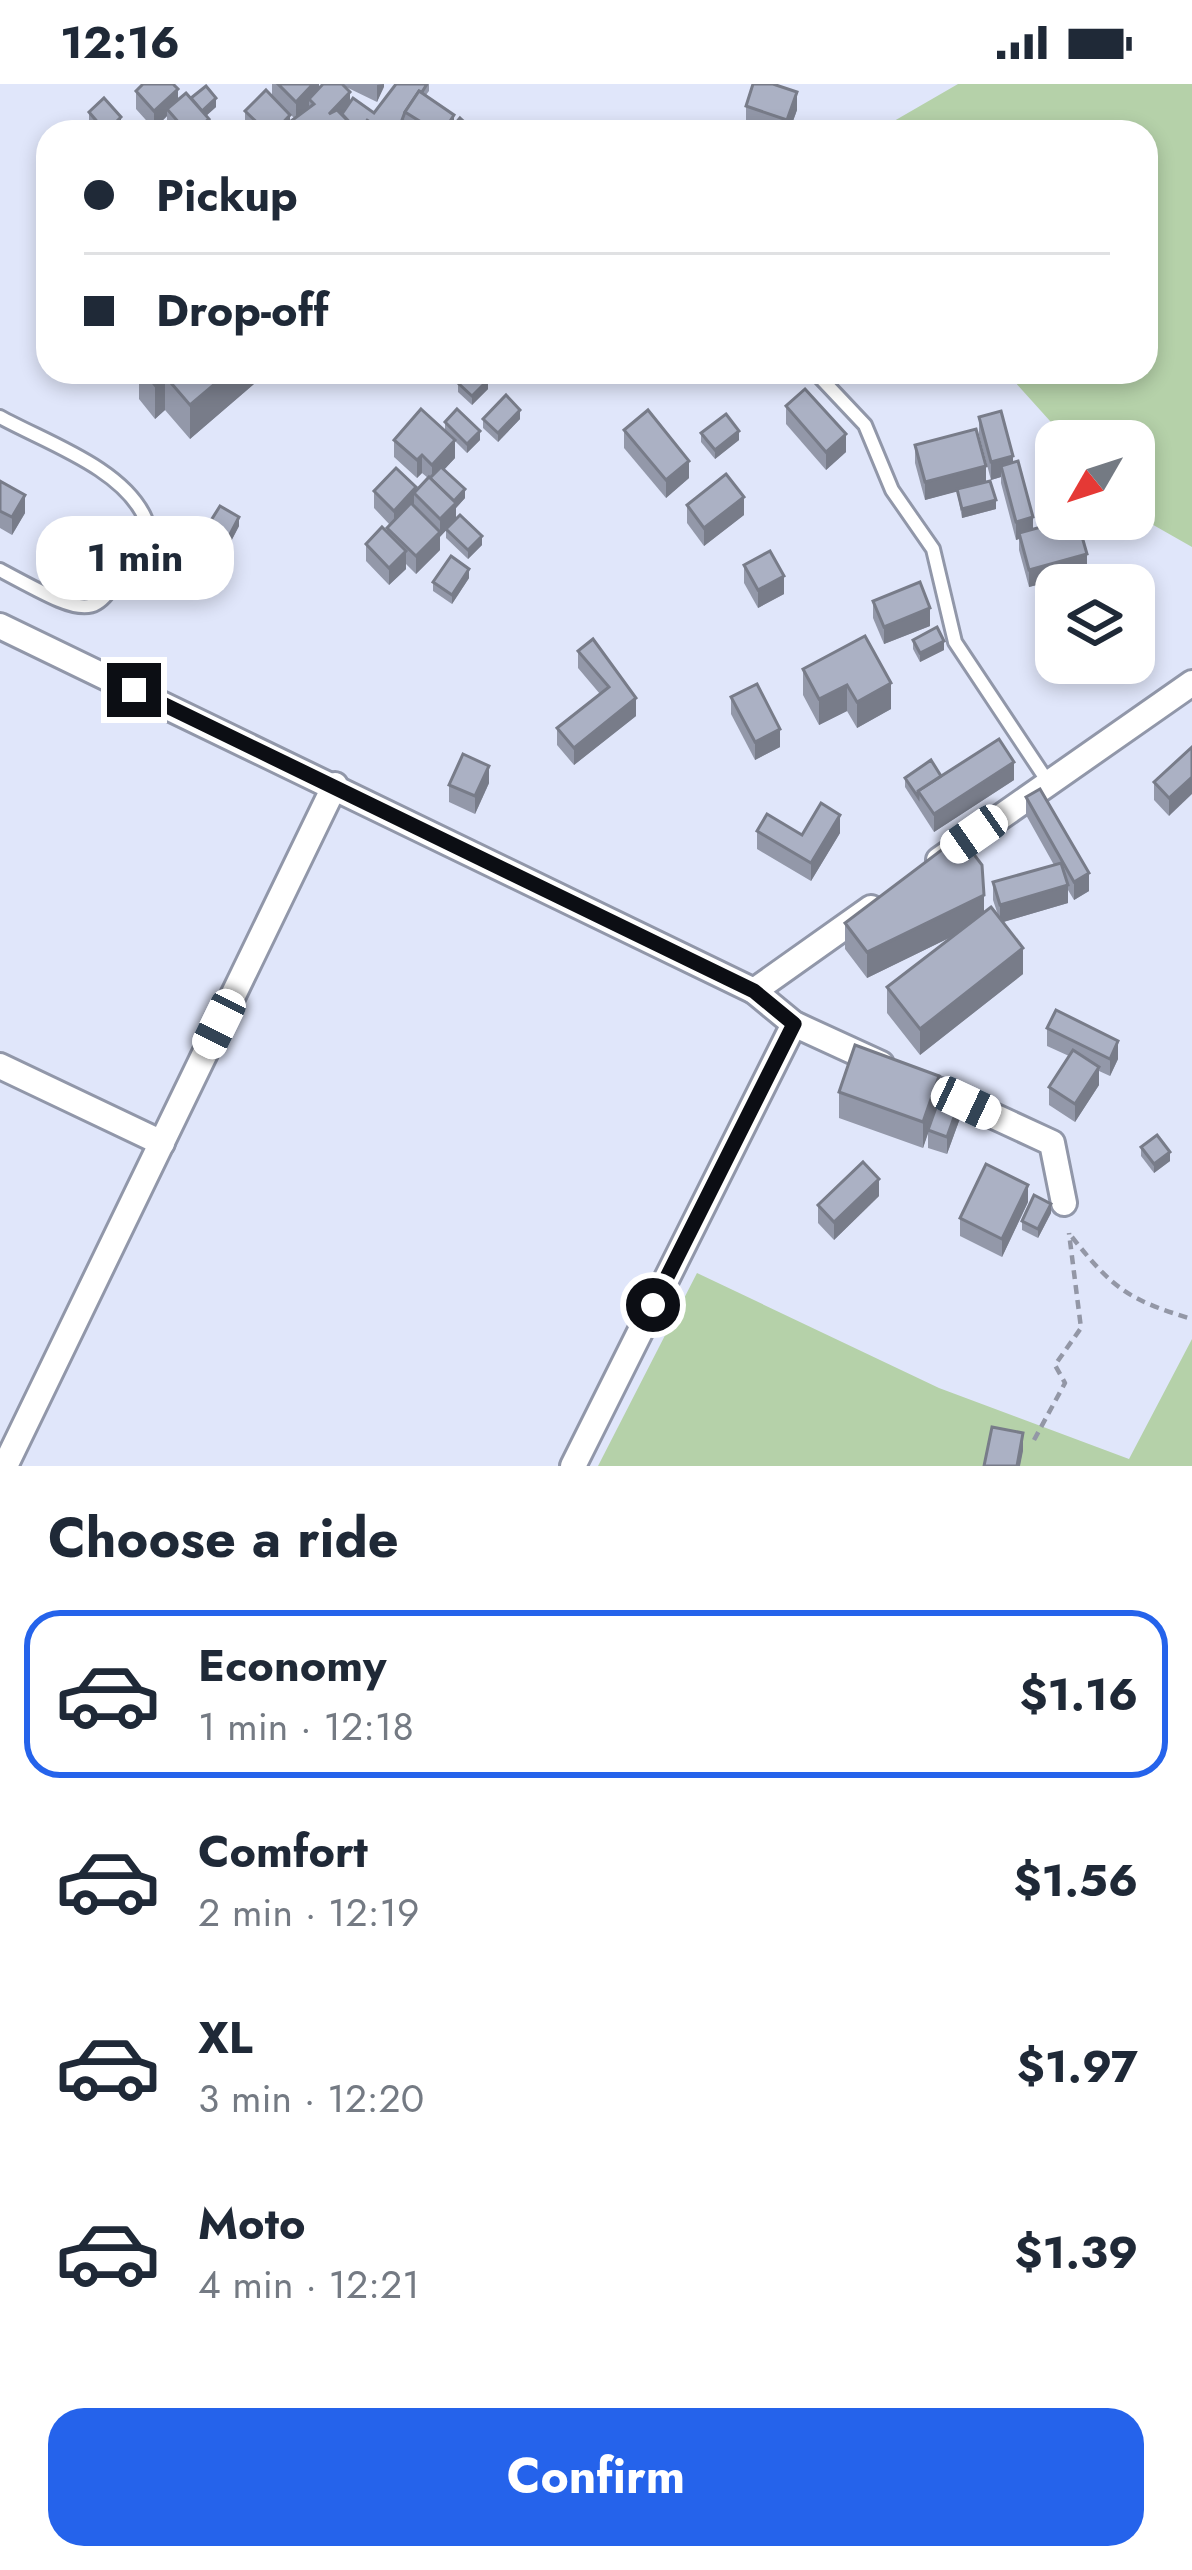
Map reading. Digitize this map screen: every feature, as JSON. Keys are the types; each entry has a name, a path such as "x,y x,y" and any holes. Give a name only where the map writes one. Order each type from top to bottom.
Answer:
{"street":[{"path":"0,626 754,991 794,1024 1052,1143 1064,1203"},
{"path":"754,991 1192,683"},
{"path":"5,1466 335,785"},
{"path":"573,1466 794,1024"},
{"path":"0,1066 161,1144"}],"lane":[{"path":"826,384 865,425 892,490 933,549 955,642 1048,782"},
{"path":"0,417 116,482 138,501 145,518 113,588 94,607 72,609 0,570"}],"path":[{"path":"1034,1440 1065,1383 1055,1365 1081,1328 1064,1203"},
{"path":"1069,1233 1111,1287 1137,1303 1192,1319"}],"green space":[{"path":"958,84 1192,84 1192,547 1155,526 1155,420 1049,420 1017,384 1158,384 1158,120 896,120"},
{"path":"697,1273 939,1388 1129,1459 1192,1339 1192,1466 598,1466"}],"building":[{"path":"143,84 173,84 178,89 154,111 136,91"},
{"path":"278,84 313,84 296,102"},
{"path":"323,84 342,84 350,92 329,114 337,110 347,120 292,120 314,104 309,99"},
{"path":"396,84 427,84 402,120 348,120 342,114 353,98 374,113"},
{"path":"753,84 797,92 787,120 746,106"},
{"path":"206,86 216,98 202,111 191,98"},
{"path":"266,90 290,115 285,120 254,120 245,111"},
{"path":"419,91 454,115 451,120 418,120 405,112"},
{"path":"186,93 209,119 177,120 167,109"},
{"path":"104,98 121,117 96,120 89,112"},
{"path":"172,384 215,384 190,405"},
{"path":"459,384 484,384 472,396"},
{"path":"805,389 846,434 826,452 786,406"},
{"path":"506,395 520,410 498,433 483,419"},
{"path":"421,409 455,440 432,465 422,455 417,460 394,440"},
{"path":"457,409 480,431 467,444 445,422"},
{"path":"648,410 689,461 666,480 624,430"},
{"path":"1001,411 1013,456 991,462 979,417"},
{"path":"726,414 739,431 715,450 701,433"},
{"path":"976,429 986,466 925,482 915,445"},
{"path":"1018,461 1033,517 1016,522 1001,466"},
{"path":"441,467 465,489 454,501 430,478"},
{"path":"396,468 416,487 394,511 374,491"},
{"path":"726,474 744,497 704,528 687,505"},
{"path":"429,477 456,503 440,519 414,493"},
{"path":"0,481 25,495 12,517 0,511"},
{"path":"990,481 996,500 962,509 957,489"},
{"path":"411,503 440,532 416,556 387,528"},
{"path":"220,506 239,517 226,542 205,530"},
{"path":"460,515 482,536 468,550 446,529"},
{"path":"382,527 406,551 389,568 366,544"},
{"path":"1035,529 1035,540 1083,540 1087,554 1035,564 1029,570 1019,533"},
{"path":"770,551 784,576 758,590 744,565"},
{"path":"451,556 469,569 452,595 433,582"},
{"path":"920,582 930,608 884,627 873,601"},
{"path":"937,627 944,641 920,653 913,640"},
{"path":"865,636 891,683 857,702 847,685 819,699 803,669"},
{"path":"593,639 636,698 574,748 557,728 609,687 578,651"},
{"path":"757,684 780,729 755,742 731,697"},
{"path":"999,739 1014,762 934,814 918,791"},
{"path":"1192,747 1192,777 1169,798 1154,782"},
{"path":"463,754 489,766 475,796 449,785"},
{"path":"931,760 941,776 918,791 918,797 905,778"},
{"path":"1040,789 1089,873 1074,882 1026,797"},
{"path":"821,803 840,815 811,863 757,831 767,814 802,835"},
{"path":"960,836 982,865 984,895 867,952 845,923"},
{"path":"1061,863 1068,885 1000,905 993,882"},
{"path":"991,907 1023,948 920,1029 887,987"},
{"path":"1056,1010 1118,1041 1110,1059 1047,1028"},
{"path":"855,1045 939,1076 923,1122 839,1092"},
{"path":"1073,1050 1099,1067 1075,1104 1049,1087"},
{"path":"944,1085 963,1092 947,1137 928,1130"},
{"path":"1157,1135 1170,1152 1154,1164 1141,1147"},
{"path":"863,1162 879,1179 834,1222 818,1205"},
{"path":"986,1164 1028,1185 1002,1239 960,1218"},
{"path":"1034,1195 1051,1204 1038,1229 1022,1221"},
{"path":"992,1427 1023,1433 1017,1466 984,1466"}],"route":[{"path":"134,690 754,991 794,1024 653,1305"}]}
